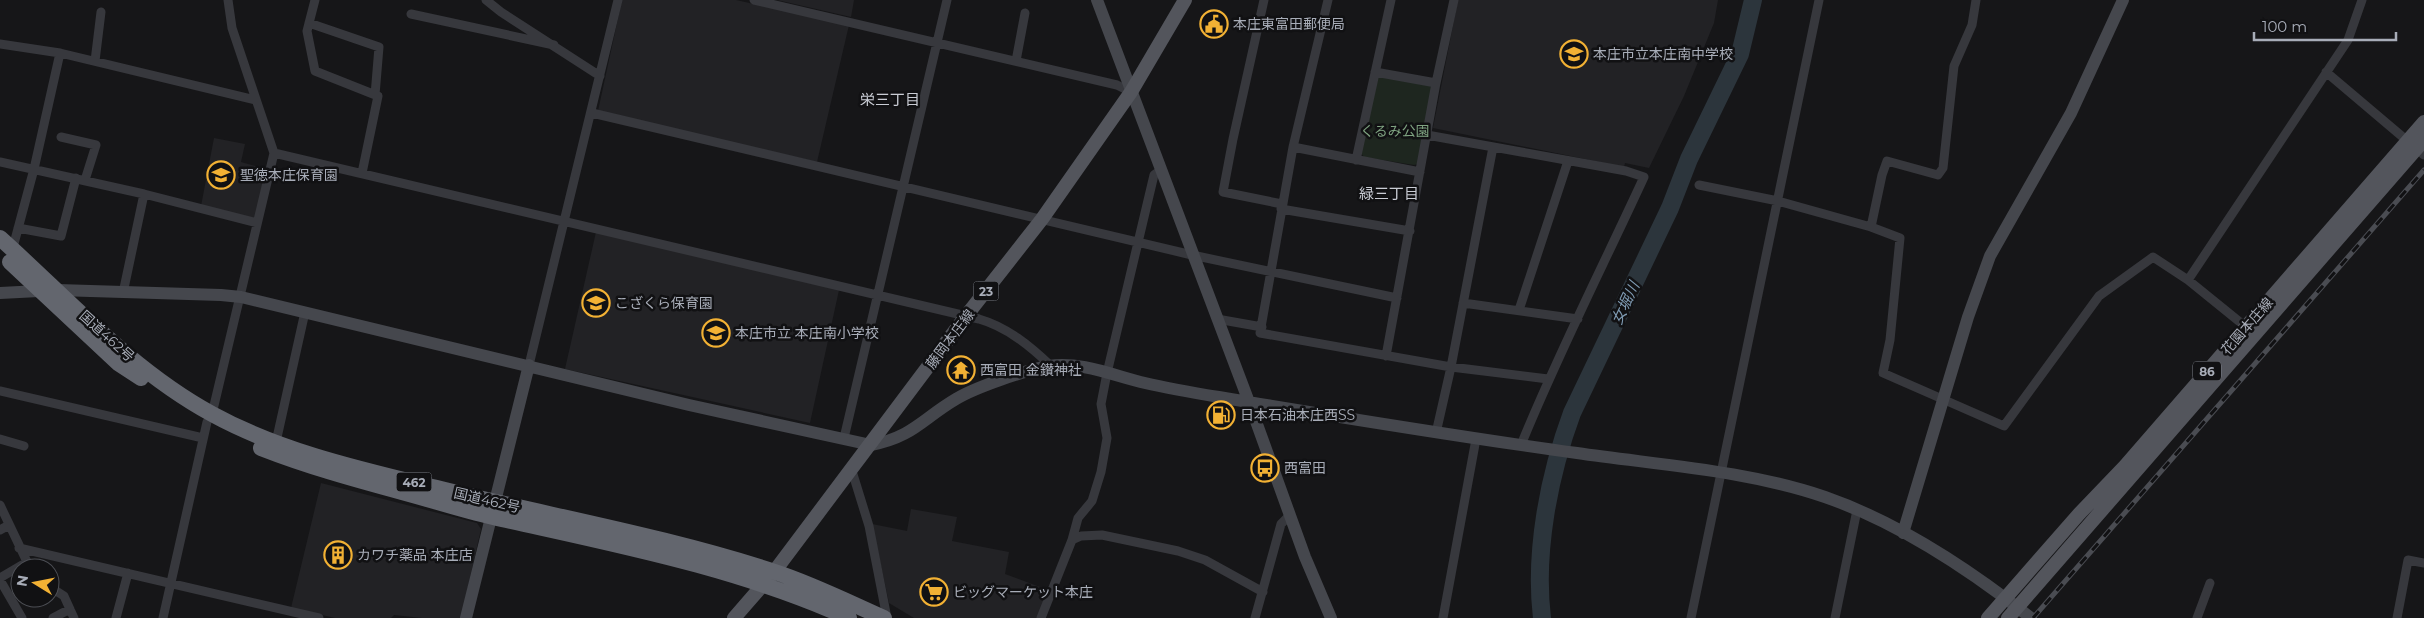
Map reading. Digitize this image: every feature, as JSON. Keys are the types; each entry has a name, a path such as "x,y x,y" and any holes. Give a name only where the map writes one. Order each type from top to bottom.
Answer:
{"highway":[{"name":"国道462号","path":"0,238 7,254 40,290 118,363 207,425 302,464 493,509 666,542 774,572 886,618"},
{"name":"国道462号","path":"7,254 58,290 125,353 165,384 207,425 276,442 493,509 764,585 793,594 849,618"}],"main road":[{"name":"藤岡本庄線","path":"734,618 764,585 852,471 966,316 1042,219 1131,92 1184,0"},
{"name":"花園本庄線","path":"2013,613 2418,146 2424,122"},
{"name":"花園本庄線","path":"1988,618 2246,327 2418,146"}],"street":[{"path":"163,618 207,425 241,297 274,153 232,28 228,0"},
{"path":"315,0 307,31 315,71 378,96 362,173"},
{"path":"486,0 600,76"},
{"path":"466,618 566,221 618,0"},
{"path":"754,0 1117,85 1131,92"},
{"path":"844,438 947,0"},
{"path":"1097,0 1192,256 1249,402 1308,565 1331,618"},
{"path":"1264,0 1233,138 1224,192 1282,207 1410,231"},
{"path":"1328,0 1293,147 1260,333 1451,367 1548,379"},
{"path":"1356,160 1391,0"},
{"path":"1386,356 1436,83 1454,0"},
{"path":"1691,618 1819,0"},
{"path":"1871,227 1882,175 1888,161 1938,175 1944,168 1954,66 1972,25 1976,0"},
{"path":"1902,533 1968,317 1990,256 2071,113 2123,0"},
{"path":"2188,280 2348,40 2362,0"},
{"path":"95,61 101,12"},
{"path":"1016,61 1025,13"},
{"path":"411,14 554,46"},
{"path":"309,23 379,47 375,95"},
{"path":"0,44 60,53 255,100"},
{"path":"7,254 18,228 34,169 60,53"},
{"path":"1375,72 1436,83"},
{"path":"2326,72 2418,146"},
{"path":"592,113 1192,256 1397,298"},
{"path":"1427,134 1640,174 1644,177 1548,379 1521,445"},
{"path":"18,228 62,236 80,179 96,145 61,137"},
{"path":"1293,147 1420,172"},
{"path":"1436,433 1464,303 1493,147"},
{"path":"274,153 966,316 990,323 1008,332 1030,346 1051,366"},
{"path":"1519,310 1568,161"},
{"path":"0,162 144,194 257,224"},
{"path":"1042,618 1072,540 1078,518 1092,502 1101,472 1107,438 1100,404 1106,373 1154,175 1160,170"},
{"path":"1699,185 1778,202 1871,227 1900,238 1890,340 1883,373 2004,426 2099,296 2153,257 2188,280 2246,327"},
{"path":"123,293 144,194"},
{"path":"0,293 58,290 241,297 690,405 871,445 892,441 905,436 957,398 1023,373 1051,366 1086,368 1147,384 1249,402 1436,433 1722,474 1795,488 1856,510 1902,533 1941,555 2006,598 2013,613 2031,618"},
{"path":"1464,303 1578,319"},
{"path":"276,442 305,312"},
{"path":"1217,319 1262,327"},
{"path":"0,391 207,425"},
{"path":"0,439 24,446"},
{"path":"1443,618 1476,439"},
{"path":"852,471 869,526 886,618"},
{"path":"0,505 25,558"},
{"path":"1835,618 1856,510"},
{"path":"1255,618 1281,524 1290,515"},
{"path":"0,530 9,525"},
{"path":"1072,540 1081,536 1102,535 1178,551 1205,560 1263,592"},
{"path":"20,548 319,618"},
{"path":"2397,618 2408,560 2424,563"},
{"path":"116,618 128,573"},
{"path":"0,579 22,618"},
{"path":"2197,618 2210,583"},
{"path":"60,593 64,596 74,618"},
{"path":"53,618 70,608"}],"shaded area":[{"path":"622,0 736,0 849,25 817,162 598,111"},
{"path":"777,0 854,0 851,17"},
{"name":"本庄市立本庄南中学校","path":"1458,0 1718,0 1714,23 1684,96 1649,168 1625,163 1624,167 1433,128"},
{"path":"214,138 245,144 241,162 266,169 257,219 201,206"},
{"name":"本庄市立 本庄南小学校","path":"596,232 839,290 810,423 565,369"},
{"path":"321,483 477,523 481,529 461,618 422,618 394,615 391,618 335,618 291,608"},
{"path":"911,509 957,517 952,541 1009,552 1005,574 1048,590 1038,618 914,618 889,603 872,524 907,531"}],"green space":[{"name":"くるみ公園","path":"1380,77 1429,84 1432,88 1418,164 1414,165 1364,157 1361,153 1377,79"}],"waterway":[{"name":"女堀川","path":"1542,618 1540,567 1545,514 1556,462 1572,413 1670,208 1689,159 1740,54 1753,0"}],"railway":[{"path":"2033,618 2424,170"}],"place":[{"name":"本庄東富田郵便局","path":"1214,24"},
{"name":"本庄市立本庄南中学校","path":"1574,54"},
{"name":"聖徳本庄保育園","path":"221,175"},
{"name":"こざくら保育園","path":"596,303"},
{"name":"本庄市立 本庄南小学校","path":"716,333"},
{"name":"西富田 金鑚神社","path":"961,370"},
{"name":"日本石油本庄西SS","path":"1221,415"},
{"name":"西富田","path":"1265,468"},
{"name":"カワチ薬品 本庄店","path":"338,555"},
{"name":"ビッグマーケット本庄","path":"934,592"}],"district":[{"name":"栄三丁目","path":"890,99"},
{"name":"緑三丁目","path":"1389,193"}]}
